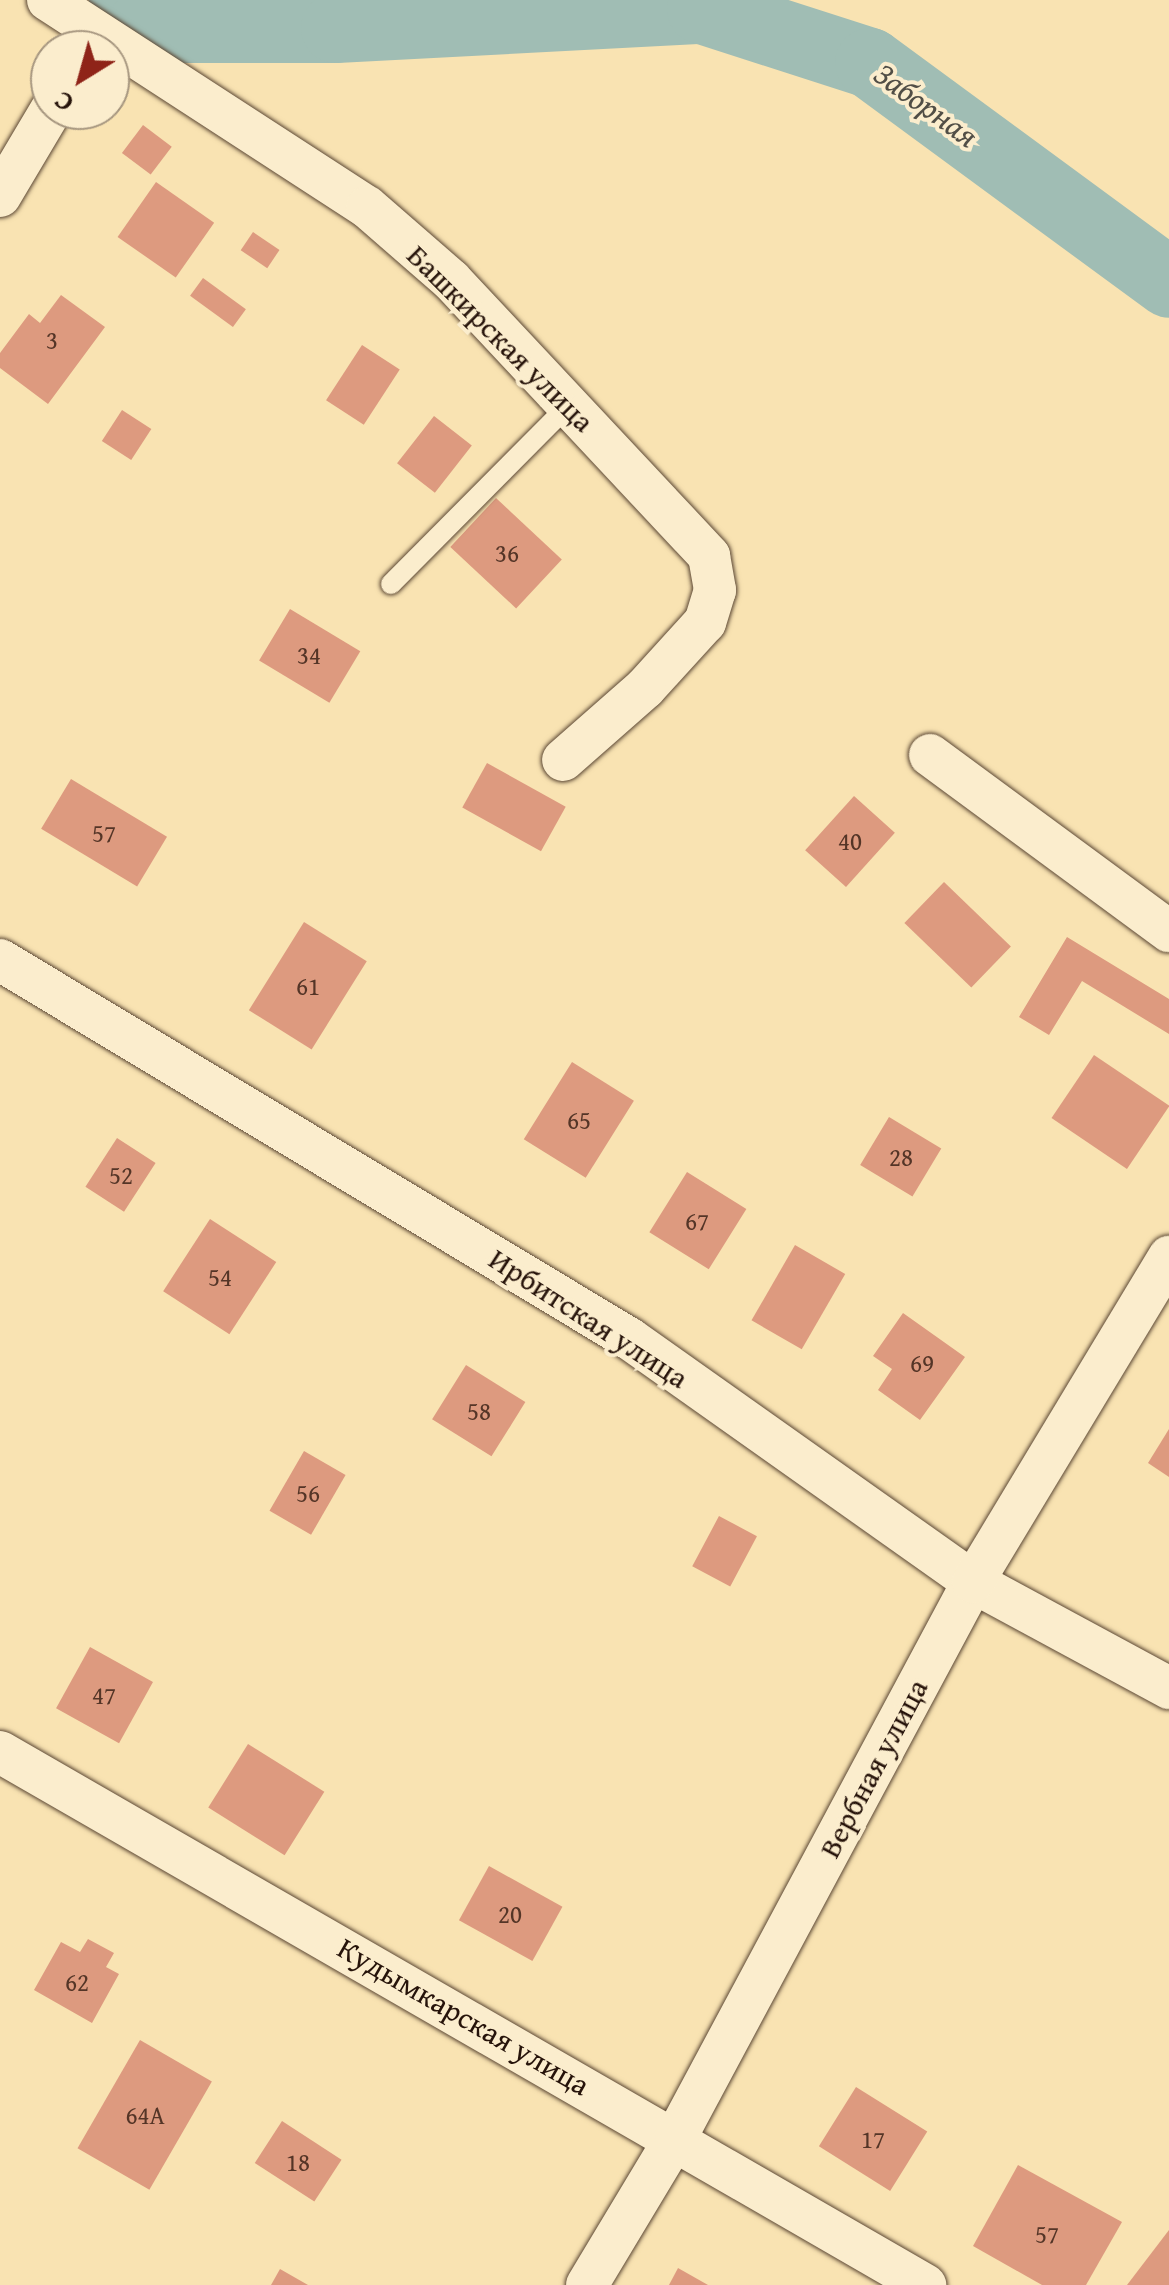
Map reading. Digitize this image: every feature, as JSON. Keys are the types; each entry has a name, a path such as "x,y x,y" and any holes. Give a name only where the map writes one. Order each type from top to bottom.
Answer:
{"street":[{"name":"Башкирская улица","path":"48,0 78,30"},
{"name":"Башкирская улица","path":"130,66 367,207 451,280 709,556 715,590 705,622 646,688 563,760"},
{"path":"0,196 39,130"},
{"path":"930,755 1169,931"},
{"name":"Ирбитская улица","path":"0,960 630,1339 973,1582 1169,1688"},
{"name":"Вербная улица","path":"586,2285 676,2138 973,1582 1169,1256"},
{"name":"Кудымкарская улица","path":"0,1752 676,2138 925,2285"}],"lane":[{"path":"390,584 570,404"}],"building":[{"path":"143,125 172,147 151,175 122,153"},
{"path":"156,182 214,223 176,278 118,237"},
{"path":"253,232 280,250 267,268 241,250"},
{"path":"203,278 246,309 233,327 190,296"},
{"path":"61,295 105,327 48,404 0,368 0,353 29,314 40,323"},
{"path":"362,345 400,370 364,425 326,400"},
{"path":"122,410 151,429 131,460 102,441"},
{"path":"434,416 472,446 435,493 397,463"},
{"path":"496,498 562,559 516,608 450,547"},
{"path":"290,609 360,651 329,703 259,660"},
{"path":"487,763 566,807 541,851 462,808"},
{"path":"71,779 167,837 137,886 41,829"},
{"path":"854,796 895,833 846,887 805,850"},
{"path":"944,882 1011,947 971,988 904,923"},
{"path":"304,922 367,961 312,1049 249,1010"},
{"path":"1067,937 1169,999 1169,1034 1082,981 1049,1035 1019,1017"},
{"path":"1094,1055 1169,1106 1127,1169 1052,1118"},
{"path":"572,1062 634,1101 586,1178 524,1139"},
{"path":"889,1117 941,1148 912,1196 860,1165"},
{"path":"117,1138 156,1163 124,1212 85,1187"},
{"path":"687,1172 746,1209 709,1269 649,1232"},
{"path":"210,1219 276,1262 229,1334 163,1291"},
{"path":"795,1245 845,1274 802,1349 752,1320"},
{"path":"903,1313 965,1357 920,1420 878,1390 892,1369 873,1356"},
{"path":"466,1365 525,1402 491,1456 432,1419"},
{"path":"1169,1429 1169,1477 1148,1463"},
{"path":"304,1451 346,1475 311,1535 270,1511"},
{"path":"719,1516 757,1536 730,1587 692,1566"},
{"path":"90,1647 153,1682 119,1743 56,1708"},
{"path":"248,1744 324,1792 285,1855 208,1808"},
{"path":"489,1866 562,1907 532,1961 459,1920"},
{"path":"88,1939 114,1953 106,1967 119,1974 92,2023 34,1990 61,1942 80,1952"},
{"path":"140,2040 212,2082 149,2190 78,2148"},
{"path":"856,2087 927,2132 890,2191 819,2146"},
{"path":"282,2121 342,2160 314,2202 255,2163"},
{"path":"1018,2165 1122,2222 1086,2285 1042,2285 973,2246"},
{"path":"1169,2230 1169,2285 1127,2285"},
{"path":"678,2268 708,2285 669,2285"},
{"path":"280,2269 308,2285 271,2285"}],"waterway":[{"name":"Заборная","path":"124,0 140,28 336,28 702,9 870,63 1169,283"}]}
